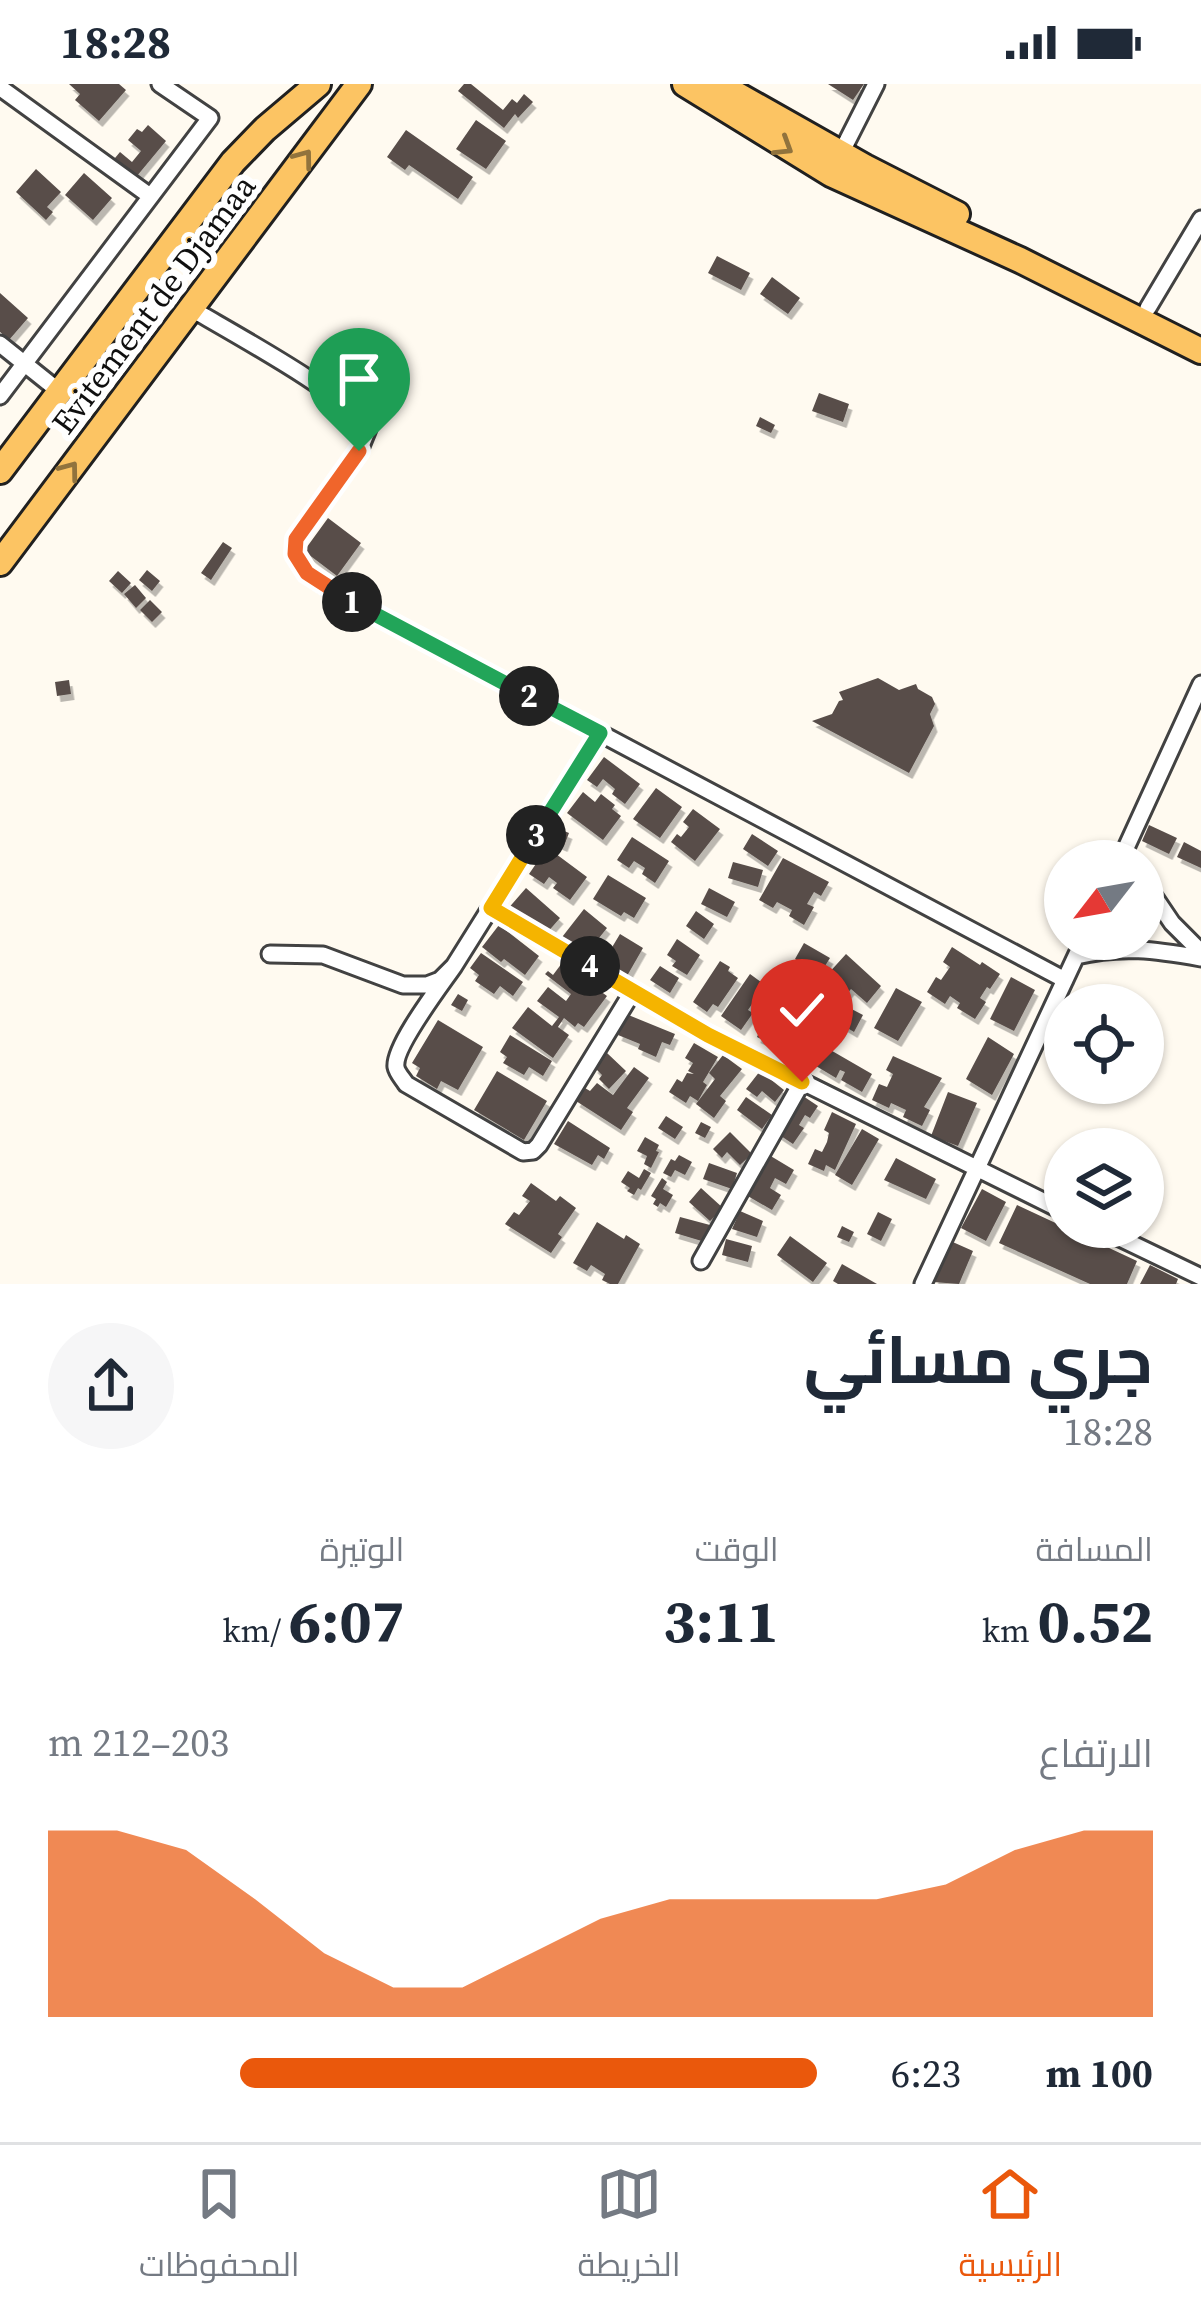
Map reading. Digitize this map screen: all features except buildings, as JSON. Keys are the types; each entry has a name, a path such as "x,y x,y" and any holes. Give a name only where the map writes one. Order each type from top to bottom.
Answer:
{"main road":[{"name":"Evitement de Djamaa","path":"0,471 233,162 318,84"},
{"name":"Evitement de Djamaa","path":"0,563 359,84"},
{"path":"685,84 1201,351"},
{"path":"718,84 836,164 1201,335"}],"street":[{"path":"0,396 210,118 160,84"},
{"path":"836,164 876,84"},
{"path":"3,88 150,196"},
{"path":"1148,308 1201,219"},
{"path":"192,309 315,384 363,418 368,429 359,451 296,539 295,554 307,573 334,592 1065,980"},
{"path":"0,344 59,392"},
{"path":"1133,840 1201,684"},
{"path":"600,733 401,1047 395,1063 398,1073 406,1084 523,1152 533,1151 633,991"},
{"path":"491,908 708,1035 1044,1202"},
{"path":"1164,911 1201,955"},
{"path":"1164,950 1201,955"},
{"path":"270,954 323,955 403,985 440,980 454,965"},
{"path":"923,1284 1074,960"},
{"path":"701,1261 802,1082"},
{"path":"1138,1248 1199,1279"}],"route":[{"path":"359,451 296,539 295,554 307,573 334,592 600,733 491,908 708,1035 802,1082"}]}
